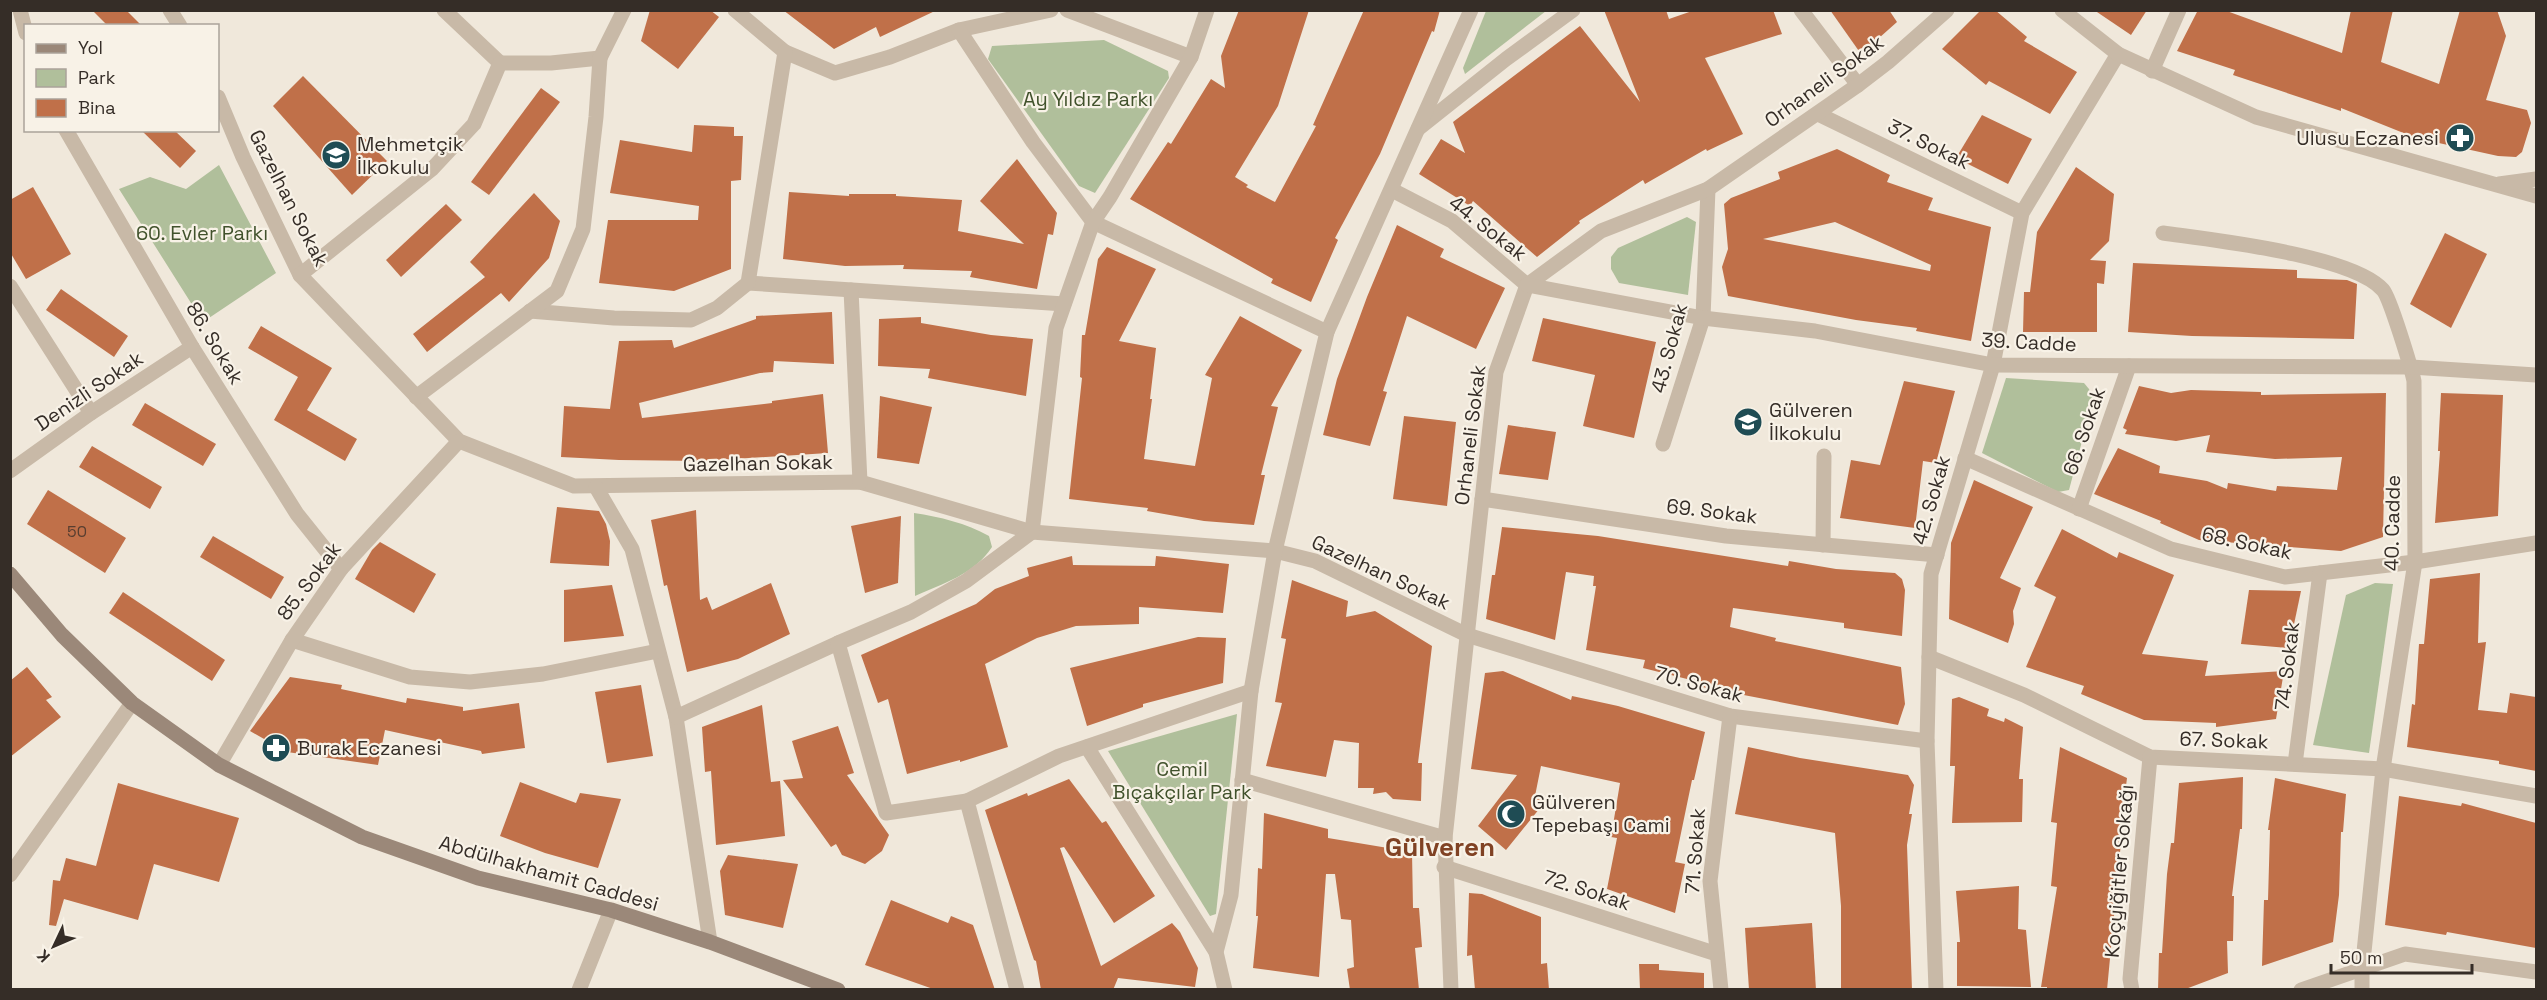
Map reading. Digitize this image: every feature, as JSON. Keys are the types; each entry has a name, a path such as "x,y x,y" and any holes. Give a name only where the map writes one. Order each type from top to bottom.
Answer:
{"main road":[{"name":"Abdülhakhamit Caddesi","path":"10,574 62,635 132,703 219,765 362,837 478,878 610,910 710,942 838,990"}],"street":[{"path":"20,10 24,25"},
{"path":"170,10 179,24"},
{"path":"444,10 500,63 551,63 600,58"},
{"path":"416,397 557,291 583,229 596,117 600,58 624,10"},
{"path":"735,10 784,51 835,73 890,57 995,16 1051,10"},
{"path":"1067,10 1191,57"},
{"path":"676,717 911,612 966,581 1032,532 1056,327 1093,222 1110,197 1191,57 1207,10"},
{"path":"1216,952 1231,895 1251,691 1275,551 1327,332 1471,10"},
{"path":"1416,131 1506,59 1573,10"},
{"path":"1801,10 1858,85"},
{"name":"Orhaneli Sokak","path":"1451,990 1444,867 1445,838 1496,372 1527,285 1600,231 1708,189 1858,85 1947,10"},
{"path":"2062,10 2118,54 2256,117 2536,196"},
{"path":"2152,71 2179,10"},
{"path":"959,30 1033,142 1093,222 1327,332"},
{"path":"530,311 614,318 691,320 717,308 748,283 784,51"},
{"name":"42. Sokak","path":"1936,990 1927,741 1931,574 1993,365 2022,213 2118,54"},
{"path":"300,275 432,169 474,124 500,63"},
{"name":"Gazelhan Sokak","path":"219,99 243,158 300,275 459,441 574,486 860,482 1032,532 1275,551 1314,561 1467,635"},
{"name":"37. Sokak","path":"1818,114 2022,213"},
{"name":"86. Sokak","path":"67,132 192,347 297,514 341,569"},
{"path":"2493,185 2536,178"},
{"name":"43. Sokak","path":"1663,444 1703,318 1708,189"},
{"name":"44. Sokak","path":"1392,190 1452,221 1527,285"},
{"name":"40. Cadde","path":"2163,233 2292,253 2361,274 2384,291 2411,367 2414,381 2415,562 2383,769 2362,970 2362,990"},
{"path":"748,283 1064,304"},
{"name":"39. Cadde","path":"1527,285 1703,318 1815,331 1993,365 2411,367 2536,375"},
{"path":"10,286 91,413"},
{"path":"851,290 860,482"},
{"name":"Denizli Sokak","path":"10,471 91,413 192,347"},
{"name":"66. Sokak","path":"2079,509 2129,366"},
{"name":"85. Sokak","path":"219,765 292,640 341,569 459,441"},
{"path":"1823,544 1824,456"},
{"name":"68. Sokak","path":"1965,458 2171,549 2285,577 2415,562 2536,543"},
{"path":"596,487 632,549 676,717 710,942"},
{"name":"69. Sokak","path":"1482,499 1725,536 1937,555"},
{"name":"74. Sokak","path":"2295,764 2320,573"},
{"name":"70. Sokak","path":"1467,635 1585,674 1730,716 1927,741"},
{"path":"292,640 410,677 470,682 543,674 658,651"},
{"path":"838,643 886,813 967,801 1059,756 1251,691"},
{"name":"67. Sokak","path":"1929,657 2024,696 2150,757 2383,769 2536,796"},
{"path":"10,875 132,703"},
{"name":"71. Sokak","path":"1721,990 1710,881 1730,716"},
{"path":"1087,747 1216,952 1225,990"},
{"name":"Koçyiğitler Sokağı","path":"2132,990 2131,967 2150,757"},
{"path":"1242,780 1445,838"},
{"path":"967,801 1017,990"},
{"name":"72. Sokak","path":"1444,867 1717,954"},
{"path":"579,990 610,910"},
{"path":"2301,990 2405,954 2536,972"}],"green space":[{"path":"1486,11 1546,11 1465,74 1463,68"},
{"name":"Ay Yıldız Parkı","path":"1104,40 1168,71 1169,78 1095,193 1079,186 988,59 992,46"},
{"name":"60. Evler Parkı","path":"219,165 276,273 203,322 119,189 150,177 186,189"},
{"path":"1687,217 1696,222 1688,295 1619,283 1611,269 1611,257 1618,248"},
{"path":"2006,378 2084,383 2089,389 2093,400 2069,490 2058,492 1982,453"},
{"path":"914,513 971,527 989,536 992,547 977,564 967,571 915,596"},
{"path":"2375,583 2393,584 2369,753 2313,745 2346,595"},
{"name":"Cemil Bıçakçılar Park","path":"1237,714 1216,914 1210,916 1108,751"}],"building":[{"path":"92,10 126,10 140,24 106,24"},
{"path":"650,10 710,10 719,17 678,69 641,41"},
{"path":"783,10 937,10 880,37 876,27 834,49"},
{"path":"1239,10 1309,10 1278,106 1235,177 1248,185 1246,187 1275,202 1316,126 1313,125 1364,10 1440,10 1434,32 1432,31 1380,154 1335,238 1338,240 1311,302 1271,283 1273,279 1130,199 1168,142 1171,144 1211,79 1225,88 1221,56"},
{"path":"1604,10 1666,10 1669,19 1695,10 1773,10 1782,34 1705,58 1743,134 1707,151 1706,149 1645,184 1643,180 1579,221 1580,223 1537,257 1473,201 1470,206 1419,174 1441,139 1465,153 1453,122 1580,26 1640,102"},
{"path":"1830,10 1889,10 1897,22 1861,54"},
{"path":"1981,10 1995,10 2027,37 2024,41 2077,72 2050,114 1989,81 1986,85 1942,49"},
{"path":"2094,10 2147,10 2131,35"},
{"path":"2198,10 2224,10 2342,53 2351,10 2393,10 2381,62 2439,84 2460,10 2497,10 2506,36 2486,100 2527,110 2531,123 2522,152 2516,157 2498,156 2416,138 2341,108 2341,111 2233,75 2235,70 2177,51"},
{"path":"303,76 387,161 352,195 273,106"},
{"path":"541,88 560,102 489,195 471,182"},
{"path":"1982,115 2032,139 2008,184 1956,158"},
{"path":"694,125 734,127 734,136 743,136 741,180 731,181 731,269 674,291 599,283 608,220 698,220 699,206 610,193 620,140 692,152"},
{"path":"143,132 176,132 196,151 180,168"},
{"path":"1837,149 1890,175 1887,182 1933,198 1928,210 1991,227 1971,341 1916,331 1917,328 1856,320 1728,296 1722,267 1728,249 1724,204 1731,198 1780,179 1778,172","holes":["1835,222 1931,265 1930,271 1763,239"]},
{"path":"1017,159 1057,213 1053,235 1048,234 1037,289 970,277 972,271 903,269 904,265 845,266 783,259 789,192 849,196 849,194 896,194 896,196 962,200 958,231 1024,244 980,201"},
{"path":"2076,167 2114,194 2109,241 2090,260 2106,261 2104,284 2097,283 2097,332 2023,332 2024,292 2030,292 2037,232"},
{"path":"33,187 71,254 26,279 10,252 10,200"},
{"path":"534,193 560,221 549,258 509,302 501,293 427,352 413,334 485,277 470,262"},
{"path":"446,204 462,220 401,277 386,260"},
{"path":"1397,225 1444,249 1440,257 1505,288 1476,349 1407,316 1383,391 1387,392 1370,446 1323,435 1337,379 1367,297"},
{"path":"2445,233 2487,254 2451,328 2410,304"},
{"path":"1107,247 1156,269 1119,341 1156,348 1144,459 1195,466 1212,378 1205,375 1240,316 1302,350 1271,406 1278,407 1261,475 1265,475 1254,525 1204,521 1147,511 1148,508 1069,499 1082,378 1080,377 1082,335 1085,335 1098,259"},
{"path":"2133,263 2297,270 2297,278 2347,280 2357,284 2354,339 2192,336 2128,332"},
{"path":"61,289 128,336 114,357 46,310"},
{"path":"832,312 834,364 774,361 773,372 760,373 639,403 642,418 772,403 772,401 823,394 828,453 702,461 561,457 564,406 610,409 619,341 672,340 674,348 756,319 756,316"},
{"path":"921,317 921,323 991,335 1033,339 1026,396 928,378 930,369 878,366 879,319"},
{"path":"1543,318 1656,342 1634,438 1583,426 1595,375 1532,361"},
{"path":"261,326 332,368 307,410 357,439 345,461 274,420 298,377 248,348"},
{"path":"1904,381 1955,391 1936,463 1923,461 1915,528 1840,518 1851,460 1880,465"},
{"path":"2139,386 2171,393 2191,390 2261,392 2261,395 2386,393 2383,537 2341,551 2199,540 2160,523 2161,521 2094,494 2118,448 2160,466 2159,473 2207,481 2227,489 2228,483 2276,491 2277,486 2337,490 2342,457 2275,459 2206,452 2210,435 2176,441 2125,434 2127,430 2123,428"},
{"path":"2441,393 2503,395 2498,516 2435,523"},
{"path":"880,396 932,407 919,464 877,458"},
{"path":"145,403 216,444 203,466 132,425"},
{"path":"1404,416 1456,422 1447,506 1393,499"},
{"path":"1508,425 1556,432 1548,480 1499,474"},
{"path":"92,446 162,487 150,509 79,467"},
{"path":"1974,480 2033,507 2000,578 2021,588 2013,611 2014,624 2008,643 1949,619 1951,543"},
{"path":"48,490 126,538 105,573 27,524"},
{"path":"557,507 599,511 606,524 610,541 609,566 550,563"},
{"path":"696,510 700,600 707,597 712,610 771,583 790,634 738,659 687,672 667,585 664,586 651,520"},
{"path":"901,516 898,583 865,593 851,526"},
{"path":"1502,527 1598,536 1788,566 1789,561 1836,569 1895,573 1902,579 1905,590 1902,636 1844,628 1844,623 1733,608 1730,627 1776,638 1775,641 1901,667 1905,704 1898,725 1697,686 1699,682 1643,668 1645,660 1586,650 1596,586 1593,586 1594,576 1566,572 1555,640 1486,619"},
{"path":"2062,529 2117,558 2119,552 2174,575 2142,654 2208,661 2205,676 2284,671 2276,719 2216,727 2216,723 2144,720 2081,694 2084,686 2026,667 2056,597 2034,586"},
{"path":"213,536 284,577 271,599 200,557"},
{"path":"380,542 436,574 414,613 355,579 372,550"},
{"path":"1072,556 1073,565 1155,566 1156,556 1229,564 1223,613 1139,607 1139,624 1076,626 1037,638 985,664 1008,747 960,762 960,760 907,774 888,699 878,703 861,655 976,604 995,589 1029,576 1027,568"},
{"path":"2480,573 2478,643 2486,642 2478,710 2507,713 2510,693 2536,697 2536,771 2499,764 2499,761 2407,747 2412,704 2415,705 2419,644 2424,644 2430,579"},
{"path":"1292,580 1348,601 1346,617 1375,611 1432,646 1418,763 1422,763 1421,801 1393,799 1386,792 1373,794 1374,788 1358,788 1359,743 1334,740 1326,777 1266,766 1282,703 1275,702 1286,639 1281,638"},
{"path":"612,585 624,636 564,642 564,590"},
{"path":"2249,590 2301,591 2289,648 2241,644"},
{"path":"123,592 225,660 212,681 109,613"},
{"path":"1198,637 1226,638 1223,683 1143,704 1143,707 1087,726 1070,668"},
{"path":"27,667 52,697 46,700 61,717 10,757 10,681"},
{"path":"1503,671 1571,700 1572,696 1618,706 1705,732 1694,780 1692,780 1675,862 1685,864 1675,913 1607,889 1617,838 1611,837 1620,783 1541,766 1535,796 1544,803 1506,850 1478,826 1517,775 1471,769 1485,673"},
{"path":"290,677 342,685 341,689 406,703 407,698 463,707 463,711 519,703 525,748 482,754 481,751 385,730 378,765 287,752 250,731"},
{"path":"641,685 653,756 607,763 595,692"},
{"path":"1959,697 1989,709 1987,716 2004,722 2005,718 2023,727 2019,779 2023,779 2022,822 1952,823 1955,766 1950,766 1952,699"},
{"path":"762,705 771,782 780,781 785,836 716,845 711,771 705,772 702,727"},
{"path":"838,726 854,773 847,775 889,835 882,851 865,864 842,855 836,844 831,847 783,780 803,778 792,741"},
{"path":"1748,747 1800,758 1908,775 1914,785 1907,845 1912,990 1841,990 1841,906 1835,833 1735,814"},
{"path":"2060,747 2127,778 2119,841 2121,842 2107,990 2047,990 2047,987 2041,987 2057,887 2051,886 2057,823 2051,822"},
{"path":"2243,777 2242,829 2240,829 2232,896 2234,896 2233,941 2227,941 2228,973 2183,990 2158,990 2159,953 2162,953 2167,874 2171,843 2174,843 2179,783"},
{"path":"2275,778 2346,794 2343,832 2341,832 2339,895 2333,942 2262,966 2264,900 2268,900 2270,830 2268,830"},
{"path":"1069,779 1102,823 1106,821 1155,896 1114,923 1064,847 1060,848 1101,966 1172,923 1180,932 1198,968 1195,987 1118,978 1113,990 1041,990 1036,961 985,810"},
{"path":"520,782 576,803 580,793 621,799 598,868 545,853 500,836"},
{"path":"118,783 239,818 219,882 154,864 138,920 64,899 56,926 49,925 53,880 60,881 66,858 96,866"},
{"path":"2399,796 2461,806 2462,803 2536,823 2536,948 2447,932 2446,935 2385,925"},
{"path":"1264,813 1328,829 1328,838 1412,852 1413,908 1419,908 1422,947 1415,948 1419,990 1350,990 1347,969 1354,967 1351,920 1341,919 1335,874 1326,874 1319,977 1253,968 1258,916 1256,916 1258,868 1262,869"},
{"path":"728,855 798,864 783,928 725,915 720,871"},
{"path":"2019,886 2018,929 2026,930 2031,987 1957,986 1957,942 1960,942 1956,891"},
{"path":"1469,893 1482,894 1541,917 1541,964 1547,963 1549,990 1475,990 1472,955 1467,956"},
{"path":"891,900 948,923 951,916 973,925 995,990 936,990 865,965"},
{"path":"1812,923 1816,990 1749,990 1745,928"},
{"path":"1639,964 1659,964 1659,970 1704,973 1704,990 1640,990"}],"place":[{"name":"Ulusu Eczanesi","path":"2460,138"},
{"name":"Mehmetçik İlkokulu","path":"336,155"},
{"name":"Gülveren İlkokulu","path":"1748,422"},
{"name":"Burak Eczanesi","path":"276,748"},
{"name":"Gülveren Tepebaşı Cami","path":"1511,814"}],"district":[{"name":"Gülveren","path":"1440,847"}]}
